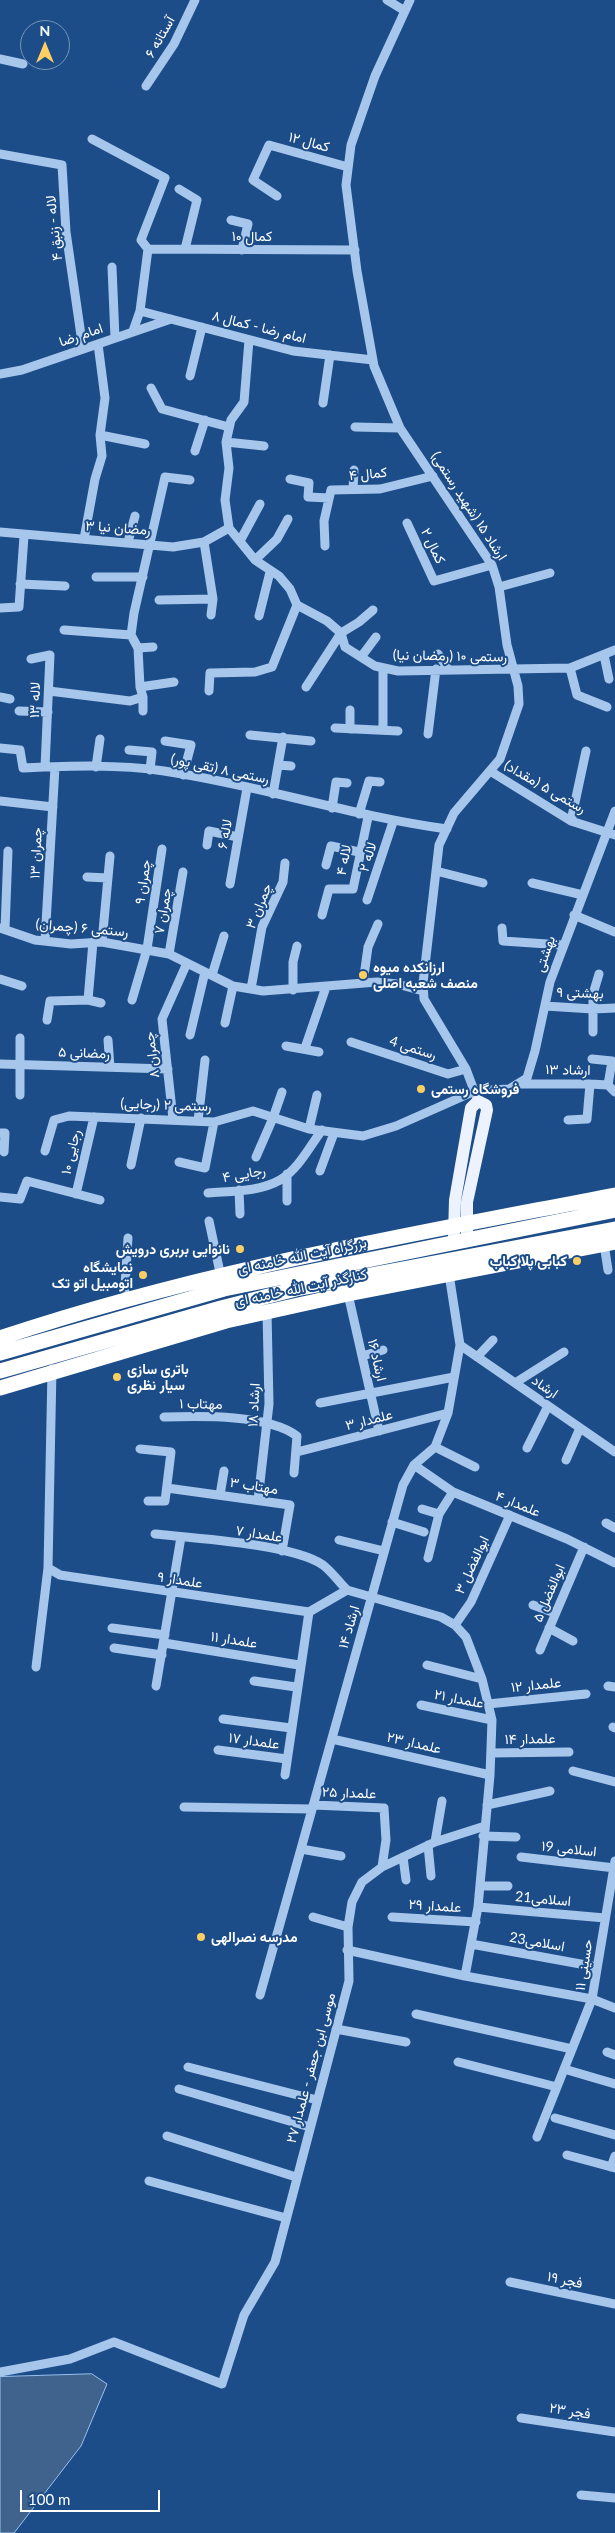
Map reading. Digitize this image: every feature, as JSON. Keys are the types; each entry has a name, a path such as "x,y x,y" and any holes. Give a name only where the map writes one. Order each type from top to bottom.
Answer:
{"highway":[{"name":"کنارگذر آیت الله خامنه ای","path":"84,1320 124,1301 178,1294 222,1277 269,1272 426,1233 460,1219 493,1219 597,1206 615,1195"},
{"name":"بزرگراه آیت الله خامنه ای","path":"4,1344 178,1294 269,1272 460,1219 597,1206 615,1210"},
{"path":"0,1371 52,1356 223,1314 296,1289 321,1292 573,1243 615,1228"},
{"name":"کنارگذر آیت الله خامنه ای","path":"0,1388 51,1374 223,1314 267,1312 298,1305 321,1292 348,1294 449,1274 573,1243 610,1243"},
{"path":"296,1289 298,1305"}],"main road":[{"name":"ارشاد ۱۵ (شهید رستمی)","path":"460,1219 487,1110 486,1105 477,1096"}],"street":[{"name":"آستانه ۶","path":"146,86 174,44 195,0"},
{"path":"387,0 405,11"},
{"name":"ارشاد ۱۵ (شهید رستمی)","path":"410,0 375,76 351,145 346,185 373,360 400,428 492,565 499,586 507,645 514,671 519,704 500,759 454,813 439,845 423,991 424,999 433,1017 466,1069 477,1096"},
{"path":"0,59 20,64"},
{"path":"92,139 165,178 141,240 148,249 140,311 134,331"},
{"name":"کمال ۱۲","path":"277,196 253,180 269,145 348,166"},
{"name":"لاله - زنبق ۴","path":"0,154 62,165 66,232 83,349"},
{"path":"179,189 197,200 185,249"},
{"path":"231,220 248,224 242,250"},
{"name":"کمال ۱۰","path":"148,249 355,250"},
{"path":"112,267 115,338"},
{"name":"امام رضا - کمال ۸","path":"140,311 294,351 373,360"},
{"name":"امام رضا","path":"0,374 22,370 171,319"},
{"path":"190,376 202,327"},
{"path":"209,692 210,673 255,672 272,667 297,605 290,588 279,576 270,572 255,560 235,535 225,500 229,468 226,442 231,420 244,402 249,340"},
{"path":"84,540 95,479 102,456 100,435 105,398 98,344"},
{"path":"324,403 330,355"},
{"path":"151,388 162,409 229,427"},
{"path":"195,451 205,420"},
{"path":"354,427 400,428"},
{"path":"100,435 145,444"},
{"path":"226,442 264,446"},
{"path":"353,489 354,470"},
{"name":"کمال ۴","path":"329,498 331,490 380,488 433,476"},
{"path":"143,711 138,648 131,635 165,477 190,480"},
{"path":"290,479 309,483 308,497 329,498 324,521 325,546"},
{"path":"235,535 260,504"},
{"path":"128,542 135,516"},
{"path":"255,560 277,539 288,519"},
{"name":"کمال ۲","path":"406,523 434,581 492,565"},
{"name":"رمضان نیا ۳","path":"0,532 24,536 128,542 173,547 235,535"},
{"path":"0,608 19,607 24,536"},
{"path":"204,542 212,599 210,615"},
{"path":"259,616 270,572"},
{"path":"499,586 550,573"},
{"path":"96,576 143,577"},
{"path":"20,584 65,586"},
{"path":"160,600 212,599"},
{"name":"رستمی ۱۰ (رمضان نیا)","path":"297,605 327,621 341,633 346,647 374,666 398,671 436,669 514,671 570,668 615,650"},
{"path":"306,687 341,633 359,622 373,610"},
{"path":"64,630 131,635"},
{"path":"361,657 376,637"},
{"path":"138,648 153,647"},
{"name":"لاله ۱۳","path":"31,659 50,654 48,712 50,767"},
{"path":"438,654 448,669"},
{"path":"604,655 609,679"},
{"path":"383,668 383,730"},
{"path":"570,668 577,695 607,707"},
{"path":"428,734 436,669"},
{"path":"140,687 174,682"},
{"path":"49,691 130,701 142,697"},
{"path":"0,697 10,699"},
{"path":"350,710 350,728"},
{"path":"19,711 48,712"},
{"path":"335,728 398,730"},
{"path":"250,735 311,741"},
{"path":"273,794 283,737"},
{"path":"96,767 100,739"},
{"path":"165,741 191,745 183,775"},
{"name":"رستمی ۸ (تقی پور)","path":"0,748 20,750 23,768 96,767 150,770 247,788 393,822 446,829"},
{"path":"129,750 152,752 150,770"},
{"path":"571,821 586,751"},
{"path":"278,765 291,766"},
{"name":"چمران ۱۳","path":"45,941 52,807 50,767"},
{"name":"رستمی ۵ (مقداد)","path":"490,771 571,821 611,834"},
{"name":"لاله ۴","path":"322,915 329,889 353,889 369,781 380,782"},
{"path":"332,808 336,782 347,783"},
{"name":"لاله ۶","path":"230,884 247,788"},
{"path":"0,801 52,807"},
{"name":"بهشتی","path":"518,1084 527,1078 550,982 562,945 611,834 615,811"},
{"name":"لاله ۲","path":"367,900 393,822"},
{"path":"207,846 209,832 238,837"},
{"path":"326,865 330,846 359,852"},
{"name":"چمران ۹","path":"132,1000 147,949 162,849"},
{"path":"3,928 8,851"},
{"path":"88,1000 110,856"},
{"name":"چمران ۳","path":"251,989 262,927 283,882 285,863"},
{"path":"436,871 483,883"},
{"name":"چمران ۷","path":"169,954 183,872"},
{"path":"87,877 108,878"},
{"path":"532,883 583,895"},
{"path":"574,915 615,932"},
{"path":"363,983 368,947 378,924"},
{"name":"رستمی ۶ (چمران)","path":"3,928 35,940 71,944 98,942 169,954 233,986 263,991 363,983 397,984 423,991"},
{"path":"502,928 503,941 562,945"},
{"path":"190,1035 208,974 224,936"},
{"path":"293,990 293,962 297,946"},
{"name":"چمران ۸","path":"173,1119 162,1019 187,963"},
{"path":"593,1032 593,994 600,974"},
{"path":"0,979 22,986"},
{"path":"225,1023 233,986"},
{"path":"305,1048 326,987"},
{"path":"47,1020 50,1001 88,1000 102,1003"},
{"name":"بهشتی ۹","path":"545,1006 593,1009 615,1008"},
{"path":"20,1038 20,1095"},
{"path":"108,1040 110,1067"},
{"name":"رستمی 4","path":"351,1042 448,1074 466,1069"},
{"path":"286,1046 320,1052"},
{"path":"592,1059 612,1062 608,1085"},
{"path":"198,1121 205,1060"},
{"name":"رمضانی ۵","path":"0,1064 168,1069"},
{"name":"ارشاد ۱۳","path":"477,1096 510,1089 518,1084 608,1085 615,1092"},
{"path":"568,1120 587,1119 590,1084"},
{"path":"256,1157 274,1118 282,1092"},
{"path":"309,1129 317,1095"},
{"name":"رستمی ۲ (رجایی)","path":"45,1151 54,1120 69,1116 214,1122 253,1111 309,1129 363,1136 477,1096"},
{"name":"رجایی ۱۰","path":"76,1194 94,1117"},
{"path":"131,1165 140,1118"},
{"path":"179,1162 205,1168 214,1122"},
{"name":"رجایی ۴","path":"208,1193 262,1187 281,1180 298,1164 322,1130"},
{"path":"0,1133 5,1133 4,1152"},
{"path":"320,1171 334,1133"},
{"path":"286,1174 287,1201"},
{"path":"0,1197 20,1199 27,1181 100,1200"},
{"path":"239,1190 240,1214"},
{"path":"209,1221 222,1277"},
{"path":"124,1301 128,1238"},
{"path":"608,1270 610,1243"},
{"name":"ارشاد ۱۴","path":"260,1995 403,1485 414,1465 435,1447 448,1413 460,1345 449,1274"},
{"name":"ارشاد ۱۶","path":"348,1294 379,1432"},
{"name":"ارشاد ۱۸","path":"258,1500 270,1404 267,1312"},
{"path":"477,1357 493,1340"},
{"name":"ارشاد","path":"460,1345 615,1452"},
{"path":"362,1356 383,1350"},
{"path":"515,1383 564,1352"},
{"path":"36,1667 48,1568 52,1356"},
{"path":"320,1403 454,1377"},
{"path":"527,1448 548,1406"},
{"name":"علمدار ۳","path":"297,1452 448,1413"},
{"name":"مهتاب ۱","path":"164,1417 216,1416 286,1428 297,1436 297,1452"},
{"path":"566,1460 580,1428"},
{"path":"435,1447 475,1467"},
{"path":"140,1449 171,1452 165,1501 148,1501"},
{"path":"294,1473 297,1452"},
{"name":"علمدار ۴","path":"414,1465 453,1492 584,1547 615,1563"},
{"path":"220,1495 224,1471"},
{"name":"مهتاب ۳","path":"167,1488 290,1505 282,1551"},
{"path":"428,1558 439,1514 453,1492"},
{"path":"422,1509 439,1514"},
{"name":"ابوالفضل ۳","path":"455,1624 470,1602 510,1515"},
{"path":"392,1522 424,1532"},
{"path":"606,1523 615,1528"},
{"name":"علمدار ۷","path":"155,1534 282,1551 304,1556 323,1565 347,1590"},
{"path":"156,1686 181,1537"},
{"path":"340,1540 384,1551"},
{"name":"ابوالفضل ۵","path":"540,1650 584,1547"},
{"name":"علمدار ۹","path":"48,1568 60,1575 309,1612"},
{"path":"284,1774 299,1665 309,1612 347,1590 441,1617 455,1624 466,1638 482,1679 492,1720 490,1775 478,1907 466,1976"},
{"path":"534,1605 556,1613"},
{"name":"علمدار ۱۱","path":"112,1628 299,1665"},
{"path":"549,1628 572,1641"},
{"path":"114,1648 162,1655"},
{"path":"427,1665 482,1679"},
{"path":"254,1681 296,1686"},
{"name":"علمدار ۱۲","path":"488,1704 586,1694"},
{"name":"علمدار ۲۱","path":"421,1705 492,1720"},
{"path":"223,1719 291,1728"},
{"name":"علمدار ۲۳","path":"332,1739 490,1775"},
{"name":"علمدار ۱۷","path":"218,1750 287,1759"},
{"name":"علمدار ۱۴","path":"491,1753 569,1752"},
{"path":"573,1771 615,1782"},
{"path":"487,1805 550,1791"},
{"path":"431,1876 431,1843 442,1802"},
{"path":"184,1807 312,1807"},
{"name":"علمدار ۲۵","path":"312,1807 384,1808 386,1840 382,1867"},
{"name":"موسی ابن جعفر - علمدار ۲۷","path":"0,2372 70,2359 114,2342 222,2384 244,2316 275,2262 349,1981 348,1927 352,1902 362,1882 382,1867 431,1843 484,1831 516,1837"},
{"path":"301,1849 341,1856"},
{"path":"403,1857 406,1880"},
{"name":"اسلامی ۱9","path":"521,1857 614,1866"},
{"name":"حسینی ۱۱","path":"537,2137 592,1999 606,1918 612,1897 614,1866"},
{"path":"480,1886 508,1886"},
{"name":"اسلامی21","path":"478,1907 606,1918"},
{"name":"علمدار ۲۹","path":"392,1917 476,1922"},
{"path":"313,1918 348,1927"},
{"name":"اسلامی23","path":"471,1944 597,1967"},
{"path":"347,1950 466,1976 592,1999 615,2008"},
{"path":"416,2014 572,2049"},
{"path":"336,2029 406,2042"},
{"path":"458,2062 557,2087"},
{"path":"188,2067 317,2100"},
{"path":"564,2069 615,2084"},
{"path":"179,2089 310,2127"},
{"path":"556,2118 615,2135"},
{"path":"167,2136 296,2177"},
{"path":"567,2155 613,2167 615,2156"},
{"path":"149,2181 286,2218"},
{"name":"فجر ۱۹","path":"510,2282 615,2304"},
{"name":"فجر ۲۳","path":"521,2418 615,2432"},
{"path":"581,2494 615,2498"}],"water":[{"path":"92,2374 107,2384 81,2446 14,2533 0,2533 0,2377"}],"place":[{"name":"ارزانکده میوه منصف شعبه اصلی","path":"363,975"},
{"name":"فروشگاه رستمی","path":"421,1089"},
{"name":"نانوایی بربری درویش","path":"240,1249"},
{"name":"کبابی پلا کباب","path":"577,1261"},
{"name":"نمایشگاه اتومبیل اتو تک","path":"143,1275"},
{"name":"باتری سازی سیار نظری","path":"117,1377"},
{"name":"مدرسه نصرالهی","path":"201,1937"}]}
